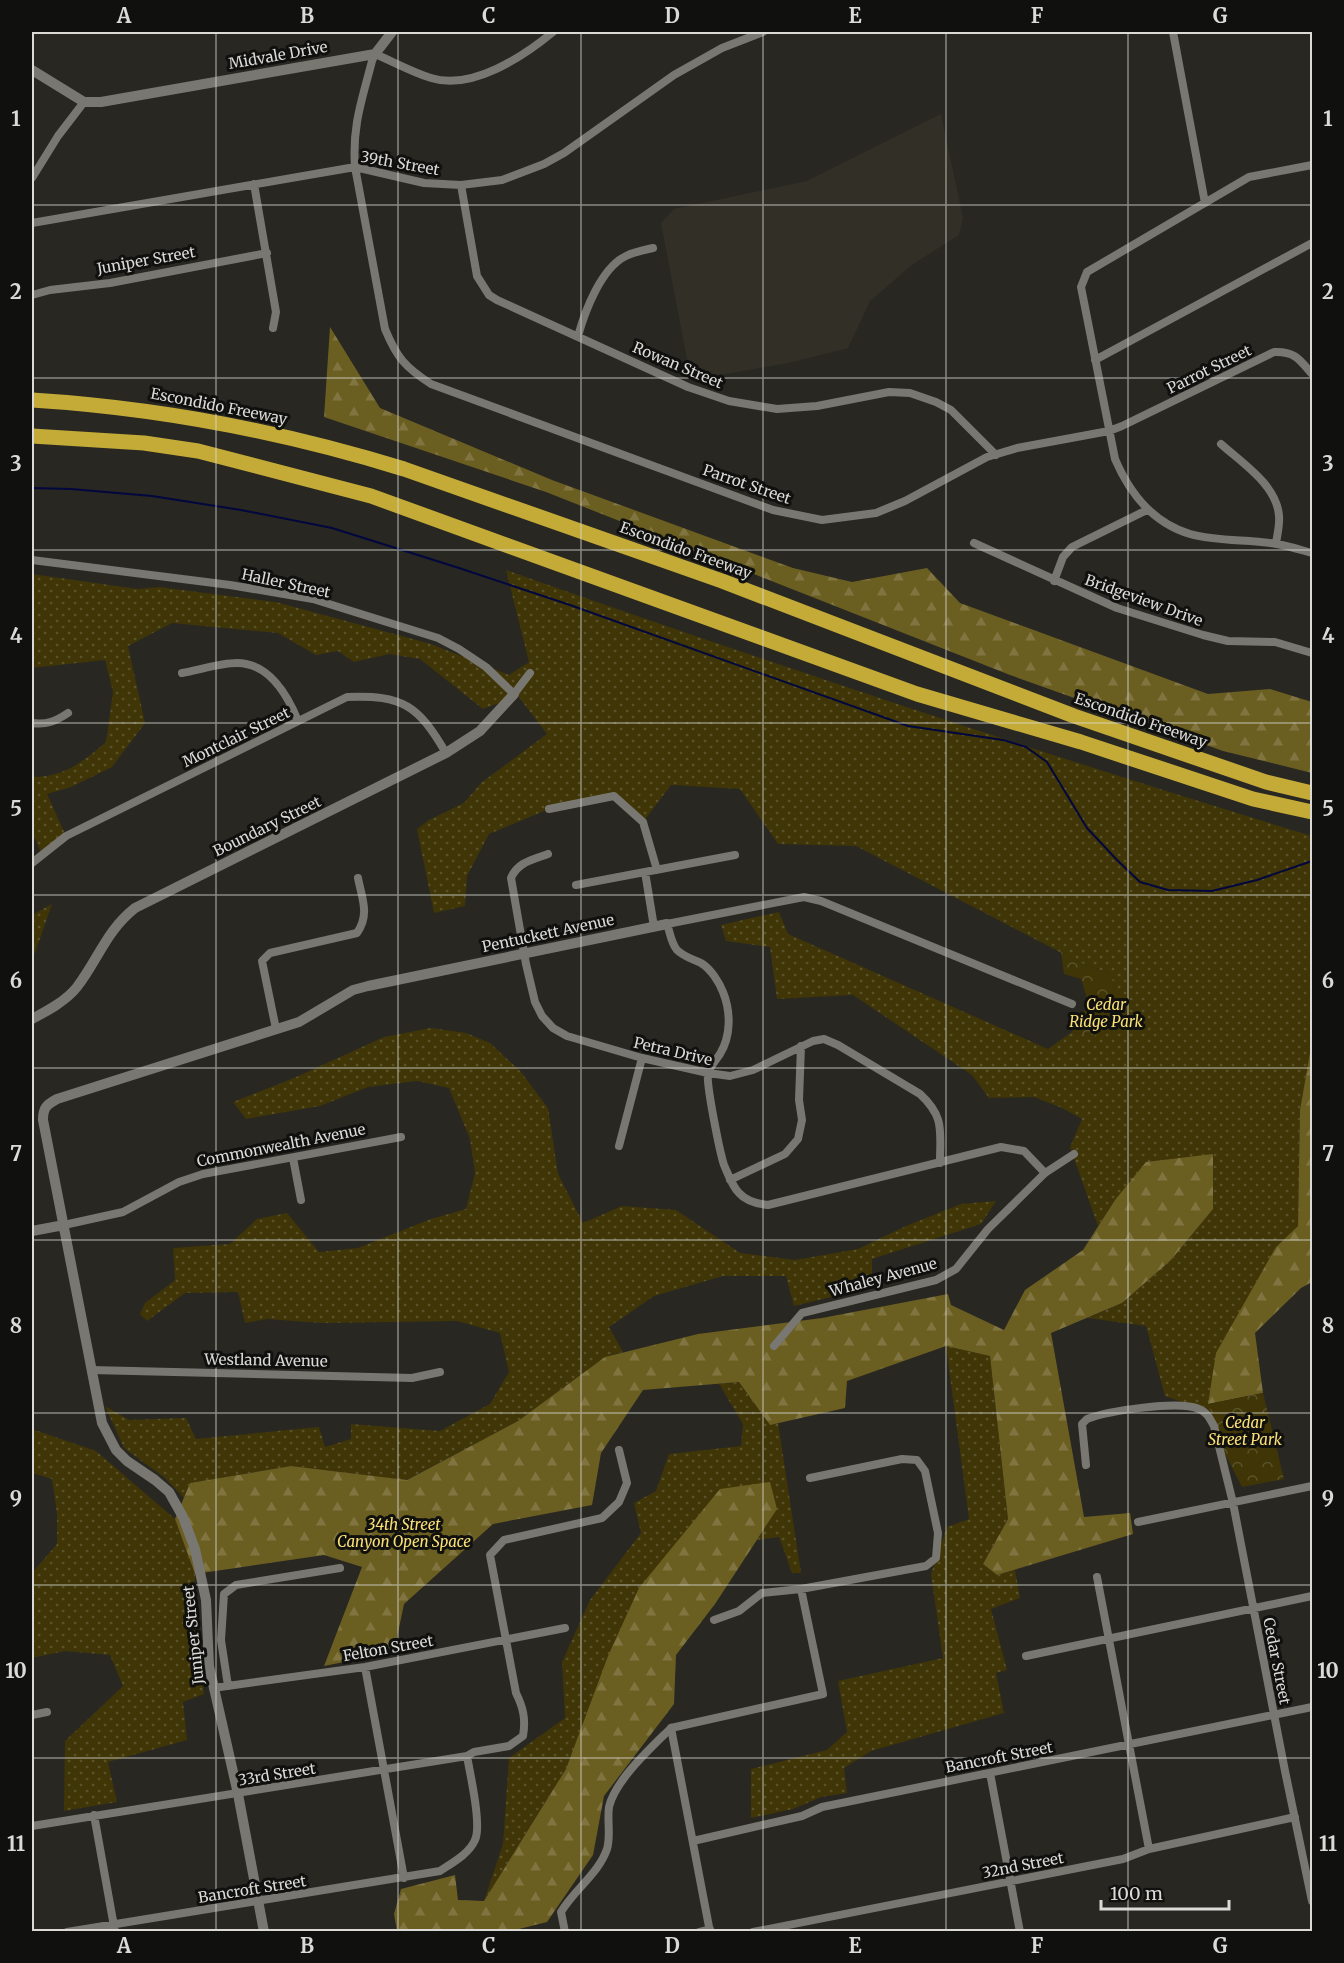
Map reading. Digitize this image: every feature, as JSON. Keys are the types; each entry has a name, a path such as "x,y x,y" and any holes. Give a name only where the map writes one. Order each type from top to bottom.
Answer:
{"highway":[{"name":"Escondido Freeway","path":"32,400 135,409 217,421 372,459 443,481 722,581 1074,716 1266,782 1312,793"},
{"path":"32,435 144,443 198,451 371,496 917,694 1081,741 1253,799 1312,812"},
{"path":"32,445 180,454 239,462"}],"street":[{"path":"392,32 375,54 433,79 462,81 484,75 533,49 553,32"},
{"name":"39th Street","path":"32,223 355,167 423,183 461,185 502,180 544,164 564,153 674,75 722,48 762,32"},
{"path":"1173,32 1205,203"},
{"name":"Midvale Drive","path":"84,102 101,102 375,54"},
{"name":"Parrot Street","path":"375,54 356,122 353,143 355,167 385,329 395,352 412,371 431,384 772,510 822,520 876,513 905,501 987,457 1017,448 1122,426 1274,352 1287,351 1297,357 1312,374"},
{"path":"32,70 84,102 58,136 32,178"},
{"path":"1312,165 1249,177 1087,272 1081,287 1115,459 1134,495 1147,510 1171,526 1192,534 1276,544 1312,553"},
{"path":"254,184 276,312 273,328"},
{"name":"Rowan Street","path":"461,185 477,276 489,295 688,387 759,408 817,406 889,392 910,393 951,410 996,454"},
{"path":"1095,360 1312,243"},
{"path":"578,336 585,312 607,273 624,257 653,248"},
{"name":"Juniper Street","path":"32,296 50,290 110,283 267,253"},
{"path":"1221,444 1270,489 1280,518 1276,544"},
{"path":"1054,581 1063,557 1072,547 1147,510"},
{"name":"Bridgeview Drive","path":"974,543 1117,608 1203,635 1228,640 1275,642 1312,653"},
{"name":"Haller Street","path":"32,560 230,585 313,599 438,638 486,667 514,694"},
{"path":"182,673 239,663 263,670 280,687 298,721"},
{"name":"Boundary Street","path":"32,1019 51,1009 71,994 112,929 135,908 446,753 480,731 530,673"},
{"name":"Montclair Street","path":"32,863 66,836 347,697 374,696 396,701 414,710 425,720 446,753"},
{"path":"32,723 56,722 68,713"},
{"path":"549,809 614,796 643,822 657,870"},
{"name":"Petra Drive","path":"548,854 523,863 515,870 511,878 535,1002 542,1016 553,1028 577,1040 642,1058 730,1076 753,1070 801,1046 824,1039 920,1094 929,1103 940,1125 939,1163"},
{"path":"576,885 735,855"},
{"path":"645,872 654,927"},
{"path":"276,1029 262,962 270,953 357,933 366,914 358,878"},
{"name":"Pentuckett Avenue","path":"43,1120 43,1110 57,1099 298,1022 353,990 804,897 821,901 1072,1004"},
{"path":"667,924 676,948 684,955 703,964 712,973 723,991 728,1011 729,1029 725,1046 708,1073 723,1162 739,1194 748,1200 756,1204 768,1205 1001,1147 1015,1148 1029,1155 1045,1173"},
{"path":"730,1180 784,1154 798,1139 802,1120 799,1100 801,1046"},
{"path":"619,1146 642,1058"},
{"name":"Juniper Street","path":"43,1120 102,1423 116,1450 169,1492 183,1517 195,1550 204,1592 208,1666 238,1794 264,1932"},
{"name":"Commonwealth Avenue","path":"32,1231 123,1212 179,1182 203,1174 401,1137"},
{"name":"Whaley Avenue","path":"774,1346 802,1313 936,1280 956,1269 988,1228 1045,1173 1074,1154"},
{"path":"293,1158 301,1200"},
{"name":"Westland Avenue","path":"90,1370 412,1377 440,1372"},
{"name":"Cedar Street","path":"1086,1465 1082,1424 1093,1417 1150,1407 1192,1407 1209,1415 1214,1426 1233,1503 1312,1901"},
{"path":"506,1639 490,1555 504,1540 602,1518 619,1502 627,1483 619,1450"},
{"path":"714,1620 739,1611 762,1593 801,1589 926,1566 936,1558 938,1533 925,1471 916,1460 902,1459 810,1478"},
{"path":"1138,1522 1312,1486"},
{"path":"228,1686 221,1640 225,1594 236,1586 340,1568"},
{"path":"1097,1577 1149,1849"},
{"path":"565,1932 561,1912 569,1899 599,1865 608,1848 609,1809 614,1792 671,1728 823,1694 801,1589"},
{"path":"1026,1656 1312,1596"},
{"name":"Felton Street","path":"213,1688 364,1666 565,1628"},
{"name":"33rd Street","path":"32,1826 384,1771 509,1746 523,1736 525,1725 523,1706 516,1693 506,1639"},
{"path":"364,1666 404,1878"},
{"name":"Bancroft Street","path":"693,1841 802,1816 822,1807 1312,1707"},
{"path":"32,1715 48,1712"},
{"path":"671,1728 710,1930 699,1932"},
{"name":"Bancroft Street","path":"67,1932 114,1928 440,1871 462,1856 475,1841 478,1828 467,1756"},
{"path":"990,1773 1020,1932"},
{"path":"94,1815 114,1928"},
{"name":"32nd Street","path":"753,1932 1123,1859 1149,1849 1295,1817"}],"shaded area":[{"path":"941,114 963,218 959,235 913,264 870,301 848,348 788,363 720,375 702,375 688,364 661,223 674,209 807,181"}],"green space":[{"path":"330,327 380,408 552,480 793,568 852,582 927,568 960,603 1208,694 1270,689 1312,702 1312,773 1223,751 1010,675 546,492 324,417"},
{"path":"506,570 908,708 1312,836 1312,1041 1300,1110 1298,1226 1276,1247 1209,1398 1212,1413 1165,1396 1146,1326 1088,1318 1122,1303 1171,1260 1212,1210 1213,1154 1115,1200 1098,1226 1070,1147 1082,1119 1034,1097 989,1098 972,1075 853,995 777,999 770,947 726,941 721,925 779,912 788,934 1048,1049 1072,1032 1093,1036 1111,974 1081,963 856,846 778,844 740,789 671,785 643,822 614,796 549,809 489,834 467,876 465,906 434,913 417,829 429,820 464,803 481,783 547,734 518,696 483,709 420,659 389,654 354,662 338,651 316,655 278,633 172,623 128,646 145,723 112,767 71,787 47,794 66,836 42,855 32,832 32,777 54,774 72,767 106,742 113,692 105,660 32,668 32,574 138,589 159,587 276,602 431,644 509,675 529,662"},
{"path":"52,904 35,953 32,955 32,915"},
{"name":"Cedar Ridge Park","path":"1061,952 1081,963 1111,974 1124,1008 1120,1029 1093,1036 1072,1032 1074,1017 1082,1014 1089,1005 1081,979 1064,974"},
{"path":"431,1028 466,1033 490,1043 521,1072 548,1108 558,1174 583,1223 622,1206 676,1210 740,1253 795,1260 858,1249 906,1226 961,1204 996,1201 981,1224 872,1259 872,1287 794,1306 786,1276 723,1276 654,1296 609,1327 623,1352 605,1357 518,1421 406,1480 291,1466 190,1483 184,1498 165,1478 124,1448 105,1406 129,1420 186,1418 196,1439 319,1427 325,1447 351,1439 351,1424 440,1431 490,1404 509,1372 500,1333 457,1321 321,1323 267,1319 245,1323 238,1292 185,1293 147,1321 140,1314 145,1303 175,1280 173,1248 230,1244 257,1219 287,1213 319,1252 358,1248 431,1219 466,1209 475,1173 470,1139 449,1088 417,1081 368,1087 320,1106 246,1119 233,1102 294,1078 384,1037"},
{"path":"1312,1041 1312,1282 1301,1288 1255,1333 1263,1393 1208,1404 1216,1353 1276,1247 1298,1226 1300,1110"},
{"name":"34th Street Canyon Open Space","path":"1213,1154 1213,1209 1171,1260 1122,1303 1051,1333 1084,1517 1130,1513 1133,1534 997,1575 983,1564 1008,1519 990,1356 946,1346 847,1381 845,1408 770,1425 739,1382 643,1390 601,1453 592,1505 493,1524 404,1604 394,1652 324,1666 362,1567 324,1555 195,1574 175,1519 190,1483 291,1466 407,1480 518,1421 605,1357 698,1334 822,1318 948,1294 951,1305 1004,1330 1025,1290 1083,1250 1115,1200 1146,1162"},
{"path":"946,1346 990,1356 1008,1519 983,1564 997,1575 1015,1570 1020,1598 991,1609 1007,1670 996,1673 1004,1713 871,1751 844,1768 847,1793 821,1797 793,1809 751,1818 751,1769 827,1750 847,1732 838,1681 943,1658 931,1574 947,1527 969,1519"},
{"path":"739,1382 769,1424 778,1423 801,1573 792,1573 779,1537 757,1540 777,1509 566,1769 484,1901 503,1844 509,1758 565,1718 562,1662 590,1600 641,1533 634,1503 656,1491 669,1454 741,1446 743,1424 719,1384"},
{"name":"Cedar Street Park","path":"1263,1393 1284,1479 1242,1487 1225,1454 1208,1404"},
{"path":"32,1429 96,1451 175,1519 195,1574 195,1641 204,1694 183,1702 187,1740 108,1762 117,1802 64,1811 65,1741 123,1686 110,1655 65,1651 32,1658 32,1573 57,1544 57,1514 52,1479 32,1473"},
{"path":"770,1482 777,1509 715,1604 676,1655 674,1704 604,1796 593,1855 547,1922 515,1931 397,1931 394,1914 401,1889 455,1875 458,1900 484,1901 566,1769 608,1656 639,1588 720,1489"}],"waterway":[{"path":"32,488 152,496 332,528 570,605 908,726 1003,740 1026,747 1047,762 1087,828 1140,882 1168,890 1212,891 1257,880 1312,861"}]}
